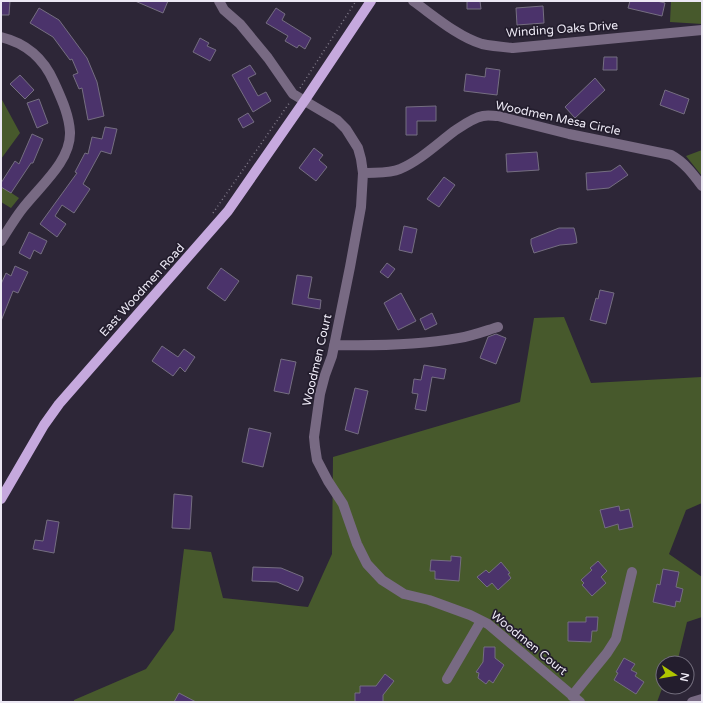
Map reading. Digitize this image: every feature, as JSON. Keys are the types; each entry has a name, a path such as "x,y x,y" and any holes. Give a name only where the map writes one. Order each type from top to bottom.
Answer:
{"main road":[{"name":"East Woodmen Road","path":"1,499 44,425 59,404 228,211 371,1"}],"street":[{"name":"Woodmen Court","path":"219,1 224,10 240,24 268,58 293,94 337,120 346,129 358,148 361,159 363,173 361,207 334,345 320,394 314,437 316,454 328,481 343,504 357,544 367,564 382,580 404,594 470,615 488,624 580,702"},
{"name":"Winding Oaks Drive","path":"413,1 460,34 472,40 513,48 702,30"},
{"path":"1,37 23,45 43,62 65,108 69,121 70,133 69,144 58,165 23,209 1,241"},
{"name":"Woodmen Mesa Circle","path":"363,173 391,172 399,170 415,161 462,125 481,116 490,115 569,134 671,155 683,163 702,186"},
{"path":"334,345 390,345 435,341 460,338 498,327"},
{"path":"572,696 608,653 616,639 632,572"},
{"path":"447,679 481,621"},
{"path":"692,702 702,699"}],"path":[{"path":"211,216 295,95 356,1"}],"green space":[{"path":"671,1 702,1 702,24 670,22"},
{"path":"1,98 20,133 1,159"},
{"path":"702,150 702,176 686,156"},
{"path":"1,186 19,198 11,208 1,202"},
{"path":"564,317 591,383 702,377 702,503 686,510 669,554 702,577 702,617 687,622 679,655 655,655 655,695 660,695 657,702 74,702 74,700 146,669 174,630 184,549 211,552 223,598 308,607 332,554 333,457 520,402 534,318"}],"building":[{"path":"1,1 10,1 9,15 1,15"},
{"path":"135,1 168,1 163,13"},
{"path":"467,1 480,1 481,9 467,9"},
{"path":"630,1 657,1 665,3 662,16 628,8"},
{"path":"543,6 544,23 517,25 516,8"},
{"path":"39,8 59,20 87,58 97,82 104,116 88,120 82,88 79,89 73,75 78,73 72,59 70,60 53,37 30,23"},
{"path":"276,8 285,14 282,20 311,38 305,49 299,45 297,48 285,41 288,36 266,23"},
{"path":"200,38 209,43 207,46 216,50 210,61 193,52"},
{"path":"604,57 617,57 617,70 603,70"},
{"path":"250,65 256,74 248,78 258,96 266,92 271,101 253,112 232,75"},
{"path":"486,68 500,70 497,95 464,91 466,74 485,77"},
{"path":"20,75 34,90 25,99 10,84"},
{"path":"595,78 605,90 575,118 565,107"},
{"path":"665,90 689,99 684,114 660,105"},
{"path":"39,99 48,123 37,128 27,103"},
{"path":"436,106 436,121 417,121 417,135 406,135 406,107"},
{"path":"248,113 254,122 243,128 238,119"},
{"path":"105,127 117,129 111,154 101,151 83,184 90,189 74,213 62,205 55,216 66,224 57,237 40,224 77,173 75,172 85,153 88,154 92,137 102,139"},
{"path":"32,134 43,139 33,163 31,163 11,193 1,187 1,183 15,161 19,164"},
{"path":"314,148 323,155 319,160 327,167 316,181 299,168"},
{"path":"537,152 539,170 507,172 506,154"},
{"path":"620,165 628,175 609,188 587,190 586,173 611,171"},
{"path":"444,177 455,185 439,207 427,199"},
{"path":"404,226 417,229 412,253 399,250"},
{"path":"559,228 574,228 577,243 560,245 534,253 531,239"},
{"path":"29,232 47,241 41,254 34,250 30,259 19,253"},
{"path":"387,263 395,269 388,278 380,272"},
{"path":"15,266 28,272 18,293 13,291 1,321 1,284 6,273 11,276"},
{"path":"221,268 239,281 225,301 207,288"},
{"path":"297,275 312,277 308,298 321,300 320,309 292,304"},
{"path":"600,290 614,293 606,324 590,320 596,298 598,299"},
{"path":"401,293 416,321 398,330 384,303"},
{"path":"432,313 437,324 425,330 420,319"},
{"path":"496,334 506,338 496,364 480,358 488,337"},
{"path":"162,346 178,357 184,349 195,357 185,372 180,367 173,376 152,361"},
{"path":"281,359 296,362 289,394 274,391"},
{"path":"424,365 446,369 444,379 432,377 426,411 415,409 418,394 412,393 414,379 421,380"},
{"path":"355,388 368,391 358,434 345,430"},
{"path":"249,428 271,433 263,467 242,462"},
{"path":"174,494 192,496 190,529 172,528"},
{"path":"619,506 620,511 629,509 633,527 619,530 618,524 605,528 600,510"},
{"path":"47,520 59,522 54,553 33,549 35,540 43,541"},
{"path":"451,556 461,557 459,581 435,579 435,571 430,571 431,560 451,561"},
{"path":"598,561 607,571 601,577 606,583 592,596 582,585 584,583 581,580 592,570 590,568"},
{"path":"501,562 510,573 508,574 511,578 498,590 492,583 487,587 477,577 486,570 489,573"},
{"path":"253,567 281,568 303,577 303,581 298,591 277,582 252,581"},
{"path":"663,569 679,572 676,587 683,589 680,602 676,601 675,607 653,602 657,584 660,585"},
{"path":"586,617 598,617 597,631 592,631 591,642 568,641 568,622 586,622"},
{"path":"484,647 495,647 495,658 504,665 493,683 489,680 486,684 478,678 479,673 476,672 483,662"},
{"path":"624,658 635,664 631,670 637,673 635,676 644,682 636,694 614,680 618,673 616,672"},
{"path":"385,674 394,681 383,695 383,702 355,702 355,693 360,693 360,686 376,686"},
{"path":"179,693 196,702 174,702"}]}
